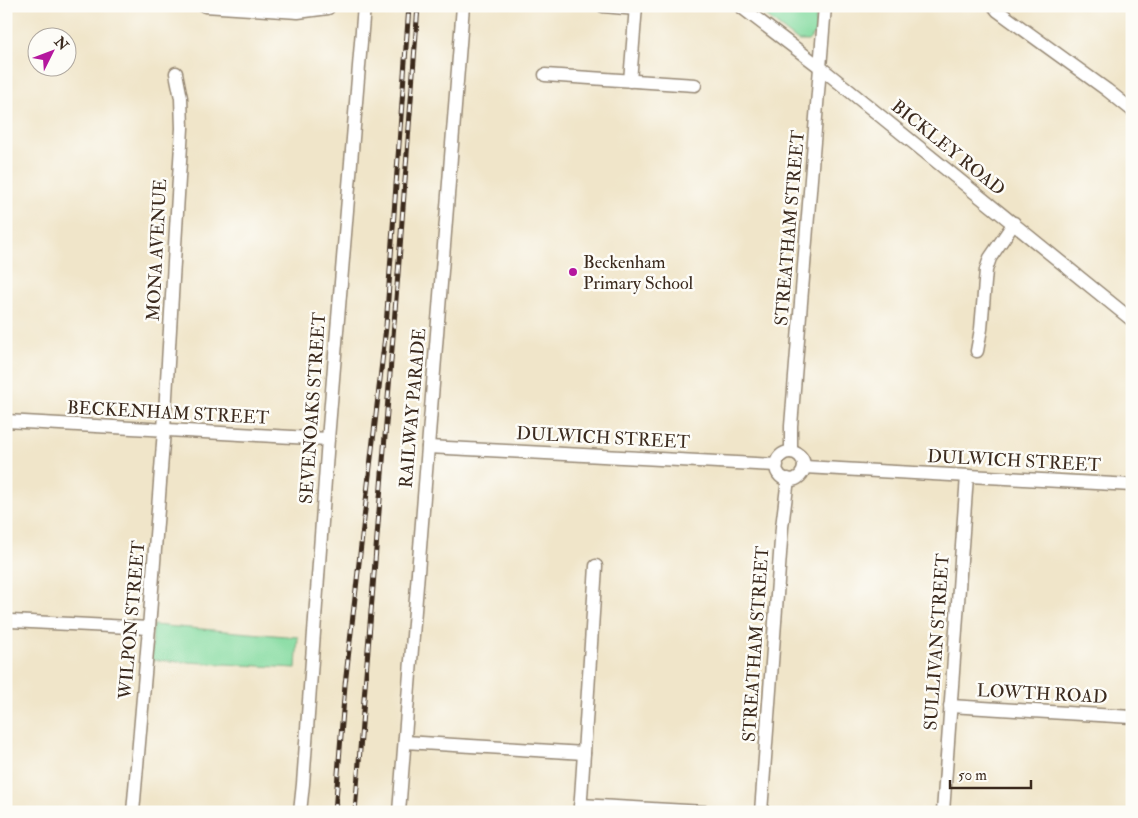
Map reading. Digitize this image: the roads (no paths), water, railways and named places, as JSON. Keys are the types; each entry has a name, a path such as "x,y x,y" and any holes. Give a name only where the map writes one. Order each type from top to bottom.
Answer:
{"street":[{"path":"205,6 298,12 328,8"},
{"name":"SEVENOAKS STREET","path":"300,812 328,439 364,6"},
{"name":"RAILWAY PARADE","path":"399,812 463,6"},
{"path":"602,6 636,8 630,81"},
{"name":"BICKLEY ROAD","path":"740,6 820,67 1132,320"},
{"name":"STREATHAM STREET","path":"791,452 791,426 825,6"},
{"path":"994,6 998,11 1132,110"},
{"name":"MONA AVENUE","path":"164,430 182,128 181,98 176,73"},
{"path":"545,75 695,85"},
{"path":"977,352 986,270 990,258 1014,223"},
{"name":"BECKENHAM STREET","path":"6,421 328,439"},
{"name":"WILPON STREET","path":"133,812 164,430"},
{"name":"DULWICH STREET","path":"428,446 777,465"},
{"path":"791,452 799,455 804,467 799,476 788,479 781,476 777,465 782,454 791,452"},
{"name":"DULWICH STREET","path":"804,467 1132,485"},
{"name":"SULLIVAN STREET","path":"943,812 966,476"},
{"name":"STREATHAM STREET","path":"761,812 782,528 788,479"},
{"path":"596,566 580,809 705,812"},
{"path":"11,621 149,628"},
{"name":"LOWTH ROAD","path":"950,706 1132,717"},
{"path":"405,742 584,753"}],"railway":[{"path":"335,812 345,685 386,327 409,6"},
{"path":"355,812 418,6"}],"place":[{"name":"Beckenham Primary School","path":"573,272"}]}
